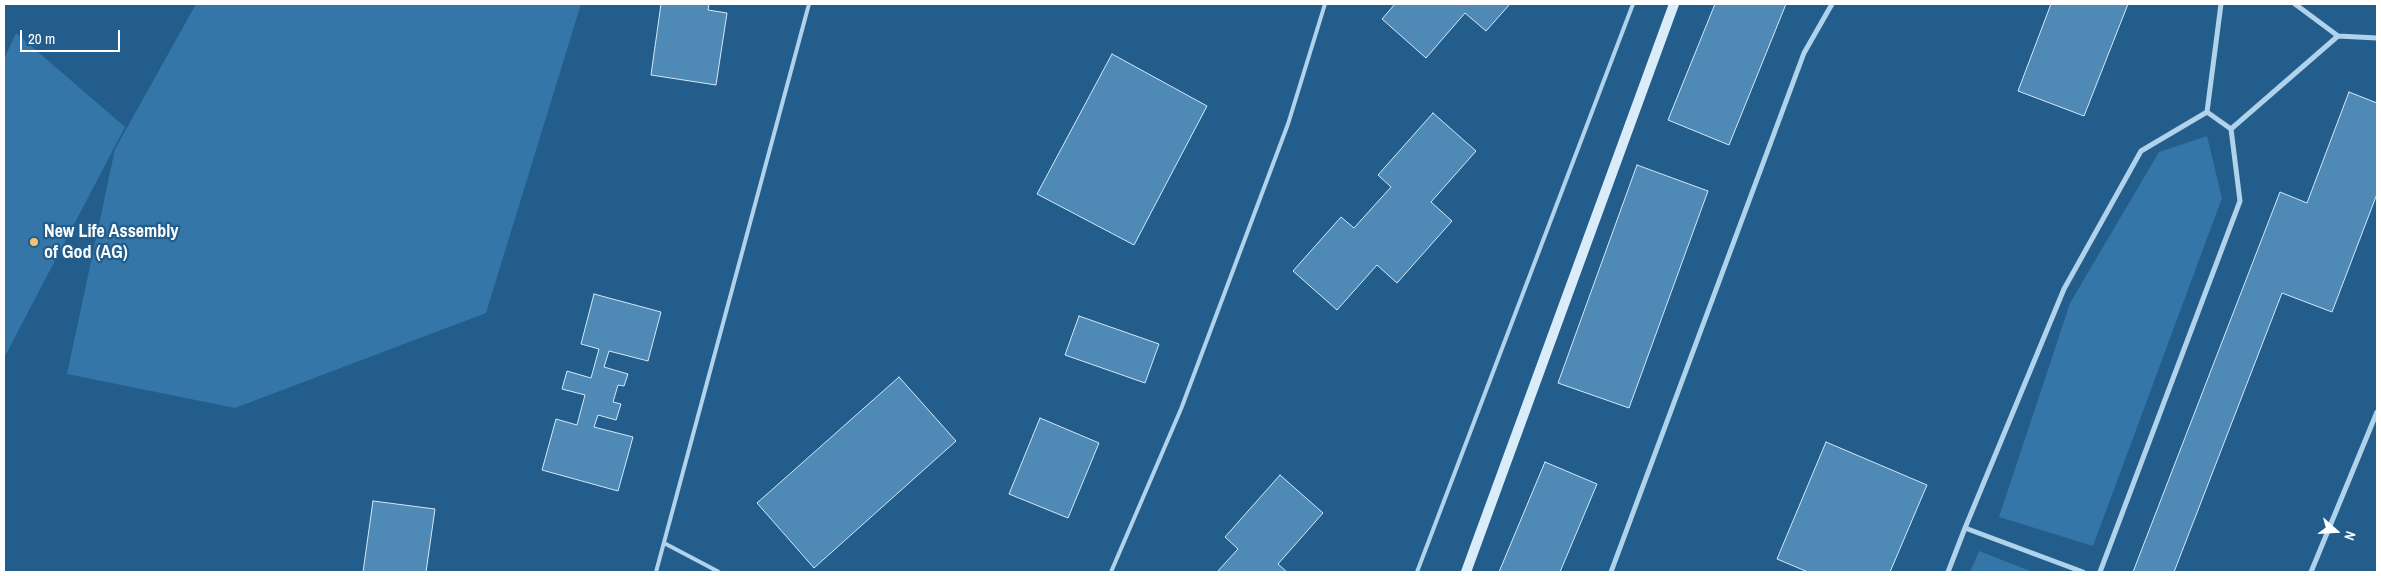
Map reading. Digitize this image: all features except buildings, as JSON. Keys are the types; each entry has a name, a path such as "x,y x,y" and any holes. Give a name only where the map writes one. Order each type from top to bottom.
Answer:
{"street":[{"path":"1466,572 1674,4"},
{"path":"1611,572 1804,53 1832,4"},
{"path":"2207,112 2222,4"},
{"path":"2295,4 2338,36 2377,38"},
{"path":"2232,130 2338,36"},
{"path":"2100,572 2240,201 2232,130 2207,112"},
{"path":"1948,572 2064,289 2142,151 2207,112"},
{"path":"2311,572 2377,412"},
{"path":"1966,528 2083,572"}],"lane":[{"path":"656,572 809,4"},
{"path":"1111,572 1181,409 1288,124 1325,4"},
{"path":"1417,572 1633,4"},
{"path":"664,543 718,572"}],"shaded area":[{"path":"196,4 581,4 486,313 235,408 67,374 115,149"},
{"name":"New Life Assembly of God (AG)","path":"16,33 125,127 4,358 4,59"},
{"path":"2207,136 2222,198 2093,546 1999,517 2070,303 2159,152"},
{"path":"1979,551 2033,572 1970,572"}],"place":[{"name":"New Life Assembly of God (AG)","path":"34,242"}]}
